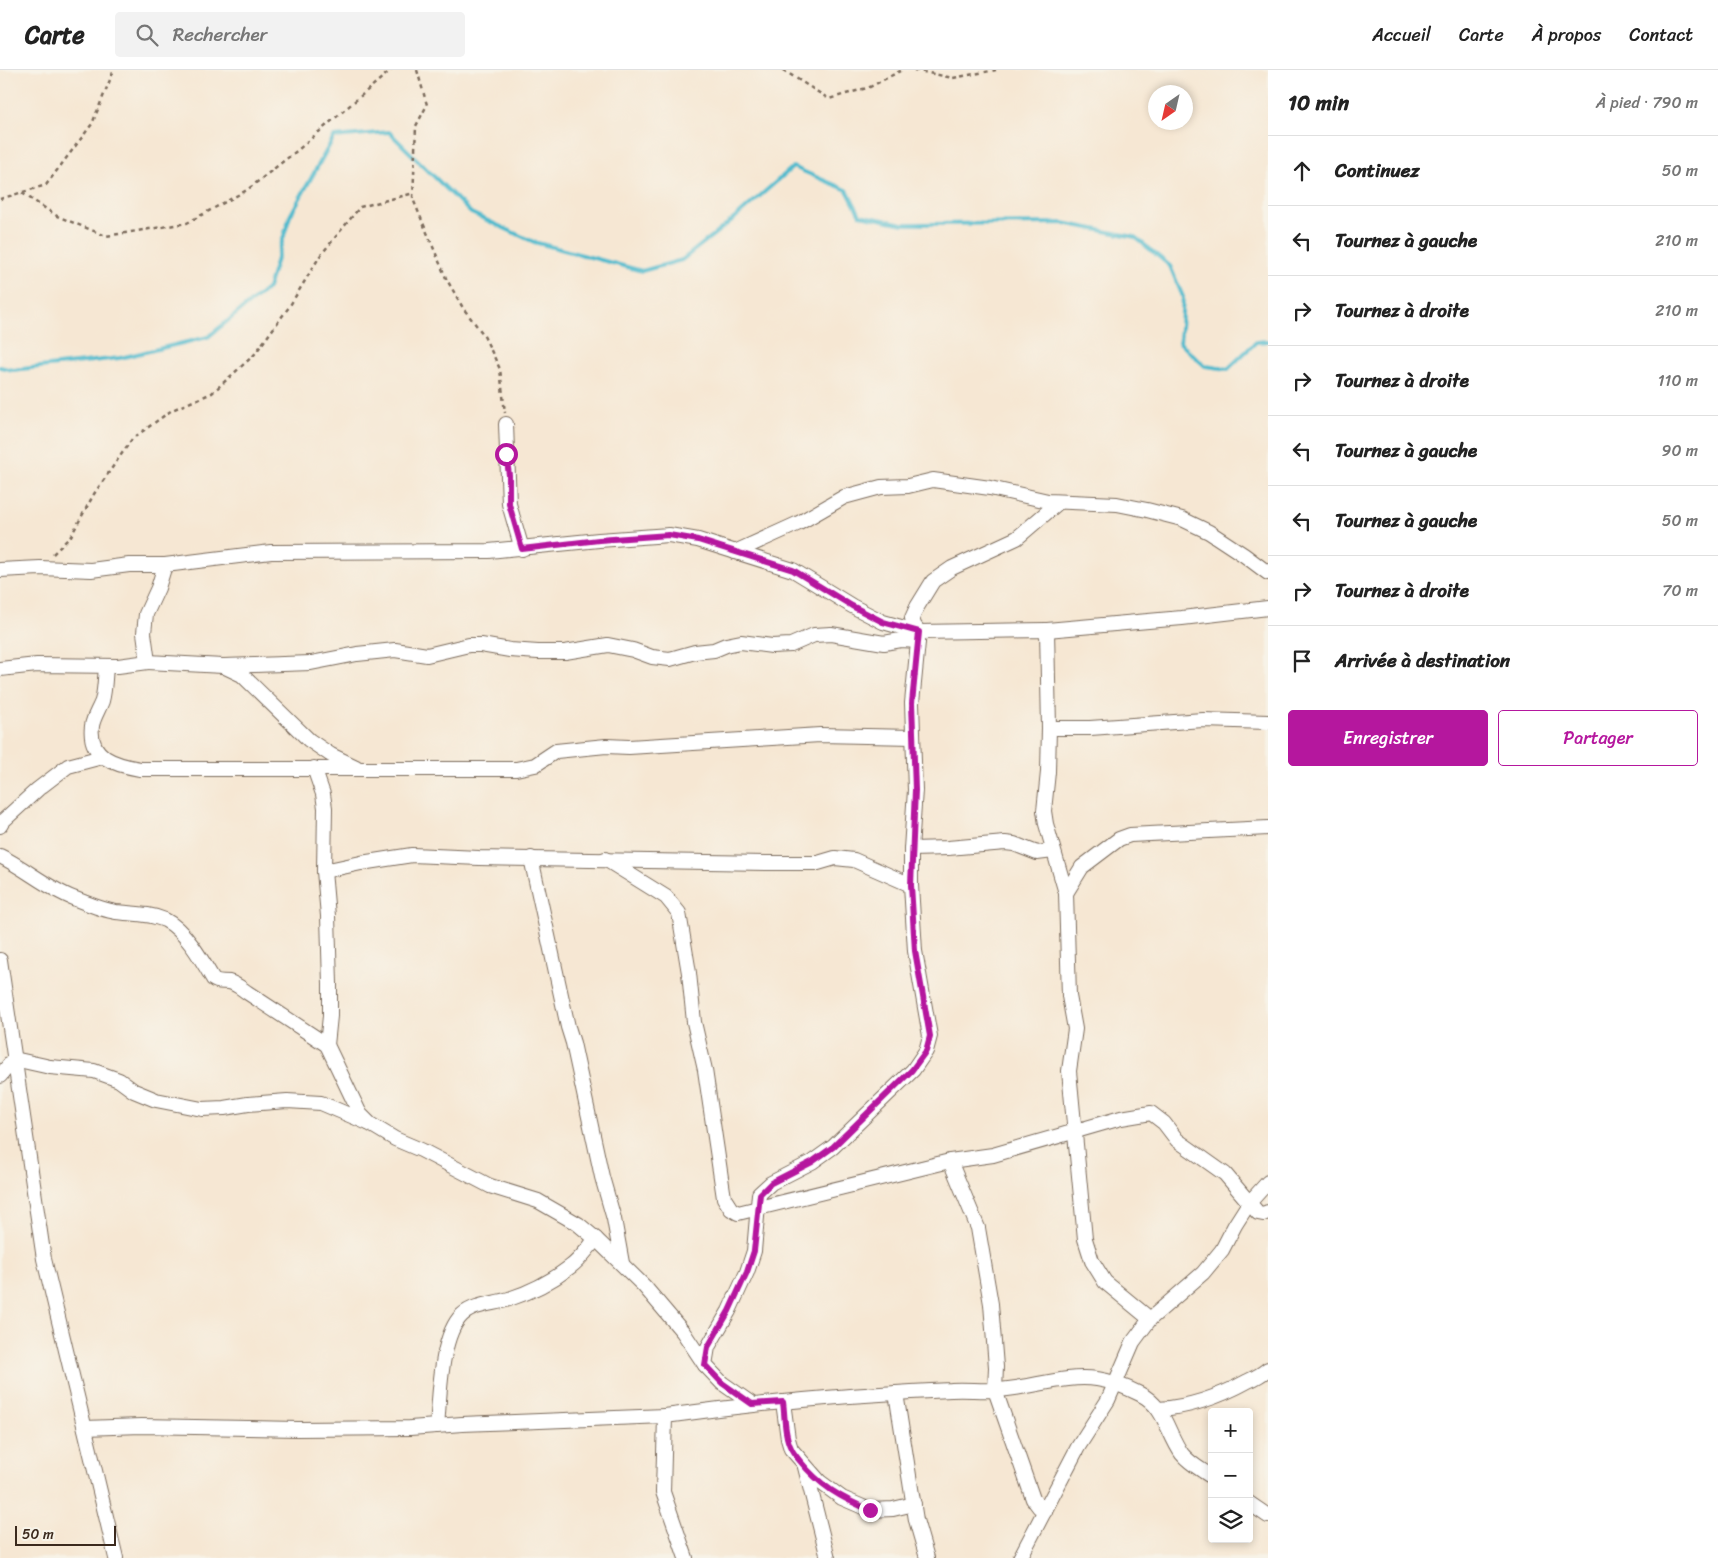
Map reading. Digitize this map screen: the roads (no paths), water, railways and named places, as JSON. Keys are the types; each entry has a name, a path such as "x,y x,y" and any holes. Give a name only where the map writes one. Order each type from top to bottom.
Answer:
{"street":[{"path":"506,424 509,504 522,549"},
{"path":"735,552 799,523 844,497 881,487 908,486 933,480 990,488 1048,501 1117,504 1182,519 1209,532 1244,554 1268,573"},
{"path":"705,1365 708,1347 729,1311 747,1272 754,1251 760,1194 771,1183 812,1162 833,1147 912,1070 926,1051 930,1036 915,951 911,885 915,790 912,703 919,636 912,618 933,580 952,568 1017,538 1059,502"},
{"path":"0,570 40,568 91,570 129,565 166,566 271,552 489,552 599,540 669,535 698,540 793,570 883,622 919,636"},
{"path":"148,662 144,633 146,614 166,566"},
{"path":"0,668 37,665 106,666 148,662 223,666 311,662 395,650 427,656 455,648 475,645 510,650 565,652 608,645 633,650 652,657 670,659 695,652 709,652 740,642 772,646 791,645 814,635 831,634 884,642 919,636 1047,630 1268,608"},
{"path":"1047,630 1049,728 1048,772 1044,811 1053,851 1066,893 1069,996 1075,1029 1069,1070 1085,1239 1092,1261 1105,1282 1150,1319"},
{"path":"106,666 102,700 92,726 94,745 102,757 121,766 140,769 516,769 536,765 556,751 606,746 629,747 820,735 913,737"},
{"path":"223,666 242,675 309,740 331,755 359,768"},
{"path":"1049,728 1099,728 1203,720 1268,722"},
{"path":"0,826 38,789 68,766 102,757"},
{"path":"314,768 324,794 325,808 324,871 328,916 330,984 330,1016 327,1045"},
{"path":"1066,893 1082,867 1119,839 1130,835 1268,828"},
{"path":"911,850 1014,844 1037,853 1053,851"},
{"path":"324,871 361,862 412,855 818,863 835,858 854,860 911,885"},
{"path":"0,856 18,864 71,898 116,912 138,913 165,920 182,933 213,979 238,985 327,1045 360,1114 370,1124"},
{"path":"531,858 602,1177 614,1219 622,1263"},
{"path":"605,859 666,897 679,914 687,955 694,1022 705,1070 724,1198 731,1209 738,1214 950,1161 993,1155 1121,1118 1151,1113 1164,1123 1177,1140 1225,1174 1258,1213 1268,1212"},
{"path":"0,960 44,1259 116,1558"},
{"path":"0,1076 14,1059"},
{"path":"14,1059 50,1067 94,1071 119,1080 134,1091 156,1100 202,1109 287,1101 321,1103 370,1124 394,1139 421,1150 490,1186 538,1201 578,1224 622,1263 683,1332 705,1365 722,1383 752,1404"},
{"path":"950,1161 978,1228 995,1342 995,1390 1033,1499 1039,1507 1046,1511"},
{"path":"1020,1558 1078,1447 1108,1400 1134,1342 1150,1319 1203,1273 1222,1250 1249,1203 1268,1182"},
{"path":"437,1426 445,1350 454,1326 463,1315 484,1305 508,1300 539,1287 571,1266 596,1239"},
{"path":"1159,1409 1179,1408 1208,1401 1268,1370"},
{"path":"85,1428 141,1426 317,1429 410,1428 665,1416 752,1404 896,1393 1022,1388 1079,1378 1115,1383 1151,1400 1159,1409 1184,1456 1208,1474"},
{"path":"896,1393 916,1520 927,1558"},
{"path":"783,1402 791,1449 820,1482 842,1498 870,1510 893,1509 914,1504"},
{"path":"665,1416 663,1492 686,1558"},
{"path":"805,1466 828,1558"},
{"path":"1253,1506 1268,1516"}],"waterway":[{"path":"0,367 13,370 120,358 208,337 268,288 290,216 334,137 389,132 471,213 534,242 642,271 682,260 736,217 793,167 847,190 860,215 903,224 1063,223 1135,237 1170,266 1183,297 1180,343 1205,366 1228,369 1256,342 1268,341"}]}
